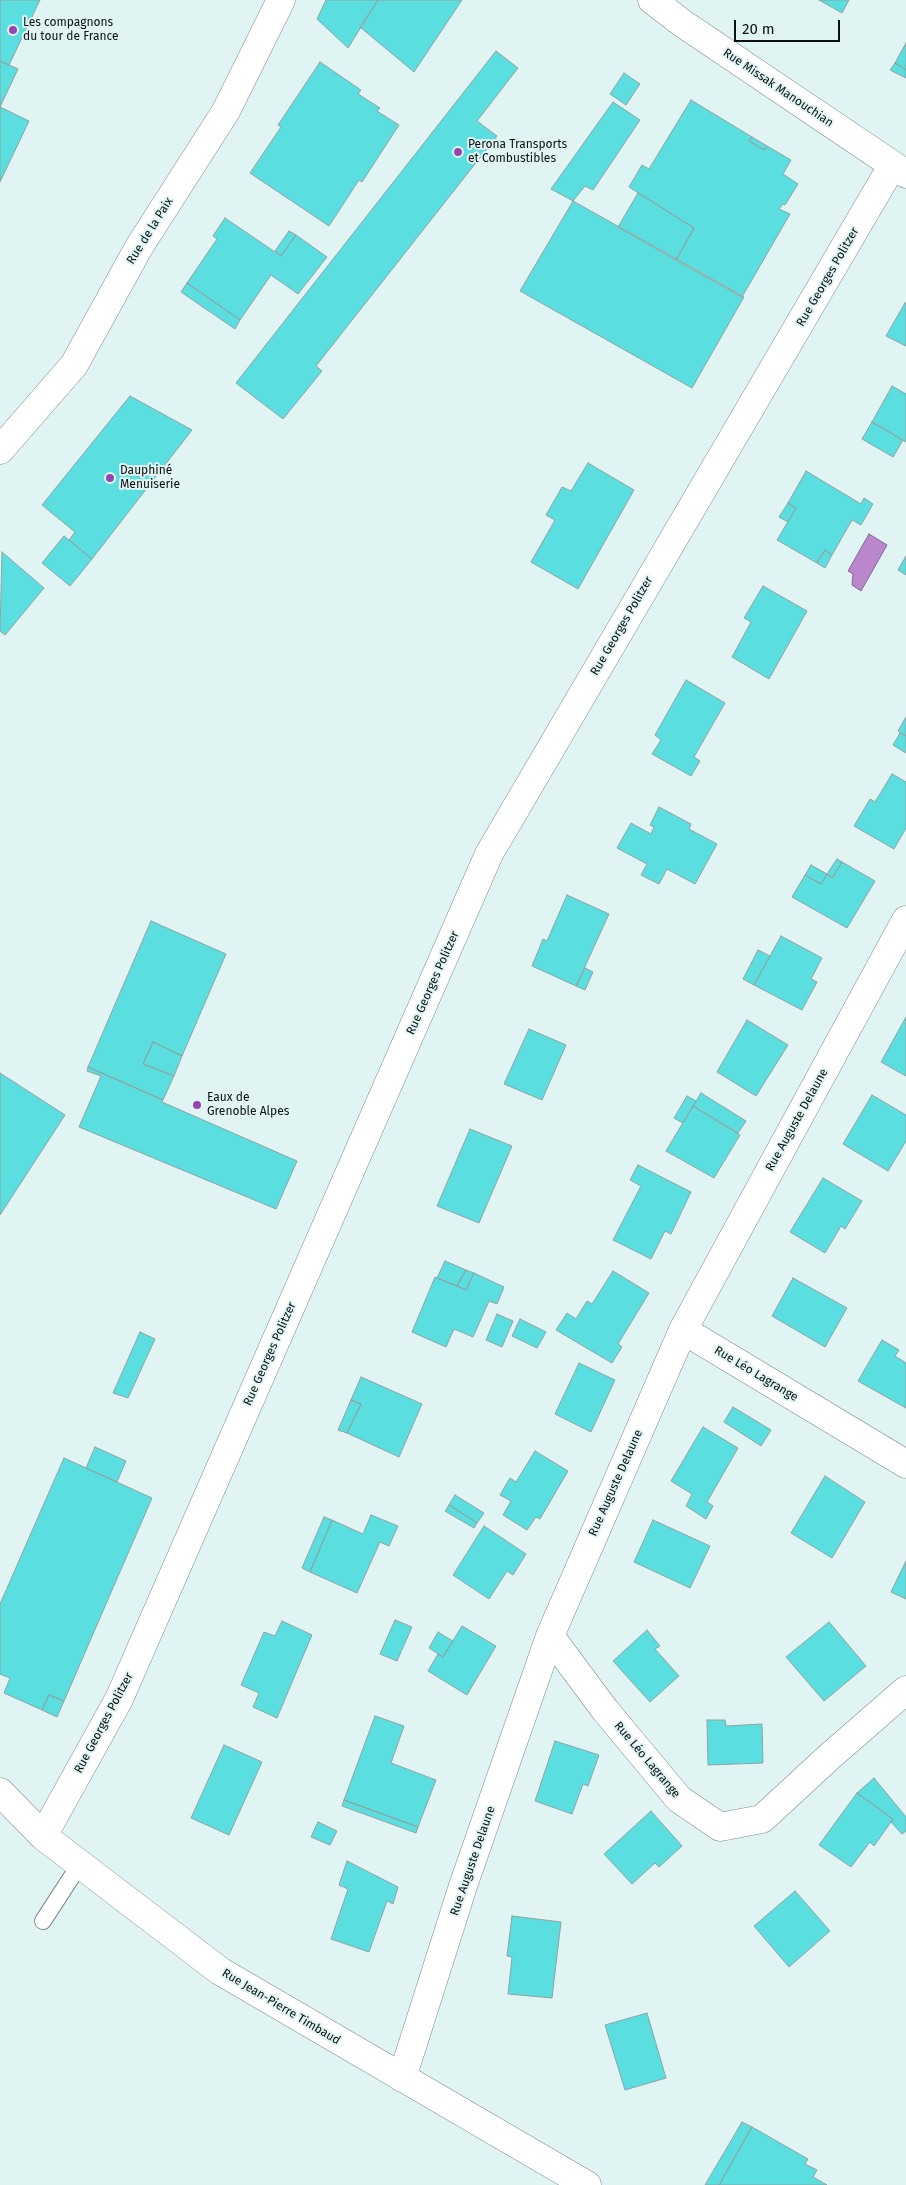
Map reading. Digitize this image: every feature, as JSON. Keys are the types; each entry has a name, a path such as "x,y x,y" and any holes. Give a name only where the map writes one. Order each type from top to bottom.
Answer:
{"street":[{"name":"Rue de la Paix","path":"0,450 74,365 139,247 226,111 281,0"},
{"name":"Rue Missak Manouchian","path":"652,0 682,23 899,170"},
{"name":"Rue Georges Politzer","path":"43,1836 119,1700 489,854 899,170"},
{"name":"Rue Auguste Delaune","path":"402,2078 463,1886 550,1636 683,1330 906,920"},
{"name":"Rue Léo Lagrange","path":"683,1330 906,1464"},
{"name":"Rue Léo Lagrange","path":"550,1636 604,1710 679,1799 720,1827 762,1820 829,1757 906,1690"},
{"name":"Rue Jean-Pierre Timbaud","path":"0,1792 43,1836 220,1971 587,2185"}],"lane":[{"path":"43,1921 80,1864"}],"shaded area":[{"path":"869,534 887,545 861,591 852,585 853,574 848,571"}],"building":[{"name":"Les compagnons du tour de France","path":"0,0 40,0 9,65 0,61"},
{"path":"326,0 378,0 348,48 317,19"},
{"path":"378,0 462,0 414,72 360,27"},
{"path":"819,0 849,0 842,13"},
{"path":"906,43 906,70 895,63"},
{"path":"496,51 518,68 477,121 497,136 316,366 322,371 283,419 236,383"},
{"path":"0,61 18,69 0,107"},
{"path":"320,62 361,90 358,94 380,108 377,111 399,125 362,182 359,180 329,226 250,173 281,127 278,125"},
{"path":"895,63 906,70 906,78 890,70"},
{"path":"624,73 640,84 626,105 610,94"},
{"path":"691,100 752,137 749,141 764,150 767,146 791,160 783,174 798,184 785,205 783,204 779,209 790,214 742,297 676,260 694,228 629,187 642,165 649,169"},
{"path":"613,102 640,120 593,190 585,186 573,201 551,189"},
{"path":"0,107 29,121 0,182"},
{"path":"752,137 767,146 764,150 749,141"},
{"path":"638,193 694,228 676,260 618,227"},
{"path":"573,201 744,297 692,388 520,291"},
{"path":"225,218 281,256 296,235 327,257 298,294 271,275 240,320 187,283 217,239 213,236"},
{"path":"289,231 296,235 281,256 275,251"},
{"path":"187,283 240,320 235,329 181,292"},
{"path":"906,303 906,346 886,336"},
{"path":"892,386 906,394 906,442 872,422"},
{"name":"Dauphiné Menuiserie","path":"130,396 192,430 92,559 69,540 75,532 42,505"},
{"path":"872,422 903,440 893,457 862,439"},
{"path":"588,463 634,490 578,589 531,562 555,520 546,515 562,487 571,491"},
{"path":"806,471 861,504 864,498 873,504 861,525 852,520 832,555 825,550 817,563 777,540 796,508 788,503"},
{"path":"788,503 796,508 788,522 779,517"},
{"path":"64,536 92,559 70,586 42,563"},
{"path":"825,550 832,555 825,568 817,563"},
{"path":"2,552 44,588 5,635 0,631"},
{"path":"906,556 906,575 898,570"},
{"path":"763,586 807,611 769,679 732,657 751,622 744,618"},
{"path":"686,680 725,703 694,757 700,761 691,776 652,754 661,740 655,735"},
{"path":"906,717 906,736 898,731"},
{"path":"900,733 906,736 906,753 893,745"},
{"path":"892,774 906,782 906,828 894,849 854,826 870,799 875,802"},
{"path":"659,807 691,824 689,829 717,844 695,884 667,869 659,884 641,875 647,864 617,848 631,823 651,834 654,827 650,825"},
{"path":"837,859 842,862 832,878 827,874"},
{"path":"842,862 875,881 847,928 792,897 805,875 821,884 827,874 832,878"},
{"path":"811,865 827,874 821,884 805,875"},
{"path":"567,895 609,914 576,986 532,966 543,939 547,941"},
{"path":"151,921 226,954 182,1056 153,1042 143,1064 174,1076 163,1100 88,1067"},
{"path":"781,936 822,958 811,979 817,982 802,1010 754,985"},
{"path":"758,950 770,956 754,985 743,979"},
{"path":"585,968 593,972 585,990 576,986"},
{"path":"906,1017 906,1076 881,1062"},
{"path":"747,1020 788,1045 756,1096 717,1072"},
{"path":"529,1029 566,1045 542,1100 504,1084"},
{"path":"153,1042 182,1056 174,1076 143,1064"},
{"path":"88,1067 163,1100 162,1102 297,1161 276,1209 79,1127 101,1076 87,1071"},
{"path":"0,1073 65,1115 0,1215"},
{"path":"701,1093 746,1121 738,1133 693,1106"},
{"path":"872,1095 906,1115 906,1141 888,1171 843,1144"},
{"path":"687,1096 696,1101 683,1123 674,1118"},
{"path":"693,1106 740,1135 714,1178 666,1151"},
{"path":"470,1129 512,1146 479,1223 437,1206"},
{"path":"638,1165 691,1192 671,1234 665,1231 651,1259 613,1240 641,1186 630,1180"},
{"path":"823,1178 862,1201 845,1229 841,1226 825,1253 790,1232"},
{"path":"445,1261 466,1270 457,1286 437,1278"},
{"path":"466,1270 474,1273 466,1290 457,1286"},
{"path":"613,1271 649,1293 618,1344 622,1347 612,1363 556,1330 567,1313 576,1319 587,1301 592,1304"},
{"path":"474,1273 504,1287 497,1304 489,1301 473,1337 454,1329 446,1347 412,1332 435,1277 466,1290"},
{"path":"793,1278 847,1308 825,1347 772,1316"},
{"path":"497,1314 513,1321 502,1347 486,1340"},
{"path":"520,1319 546,1332 537,1348 512,1336"},
{"path":"140,1332 155,1339 128,1398 113,1393"},
{"path":"882,1340 899,1350 895,1356 906,1363 906,1408 858,1381"},
{"path":"579,1363 615,1380 591,1432 555,1414"},
{"path":"361,1377 422,1404 399,1457 347,1433 361,1404 351,1400"},
{"path":"351,1400 361,1404 347,1433 338,1430"},
{"path":"733,1407 771,1430 761,1446 724,1422"},
{"path":"703,1427 738,1448 707,1502 713,1506 706,1519 686,1506 692,1494 671,1481"},
{"path":"95,1447 126,1461 117,1482 86,1468"},
{"path":"535,1451 568,1471 540,1519 536,1517 527,1530 503,1515 511,1501 500,1495 510,1478 516,1482"},
{"path":"64,1458 152,1498 64,1701 49,1695 42,1710 4,1693 10,1678 0,1674 0,1604"},
{"path":"825,1476 865,1502 832,1558 791,1533"},
{"path":"455,1495 484,1513 477,1523 449,1505"},
{"path":"449,1505 477,1523 474,1528 445,1511"},
{"path":"371,1515 398,1526 389,1546 380,1542 357,1593 310,1572 332,1520 363,1534"},
{"path":"324,1517 332,1520 310,1572 302,1568"},
{"path":"653,1520 710,1546 690,1588 634,1562"},
{"path":"484,1526 526,1554 513,1575 507,1571 489,1599 453,1575"},
{"path":"906,1561 906,1599 891,1592"},
{"path":"395,1620 412,1627 397,1661 380,1654"},
{"path":"282,1621 312,1635 277,1718 253,1707 259,1693 241,1685 264,1632 275,1636"},
{"path":"829,1622 866,1666 824,1701 786,1657"},
{"path":"462,1626 496,1646 467,1695 428,1671 438,1654 443,1657"},
{"path":"647,1630 660,1646 655,1649 679,1676 650,1702 613,1661"},
{"path":"438,1632 453,1641 443,1657 429,1648"},
{"path":"49,1695 64,1701 57,1717 42,1710"},
{"path":"375,1716 404,1726 391,1763 436,1780 418,1827 344,1800"},
{"path":"707,1720 725,1720 726,1726 762,1724 763,1763 708,1765"},
{"path":"555,1741 599,1755 588,1786 583,1784 572,1814 535,1801"},
{"path":"224,1745 262,1762 229,1835 191,1818"},
{"path":"874,1778 906,1817 906,1831 902,1834 891,1822 893,1819 857,1793"},
{"path":"857,1793 893,1819 874,1846 870,1842 851,1867 819,1845"},
{"path":"344,1800 418,1827 416,1833 342,1806"},
{"path":"651,1811 682,1846 659,1867 655,1863 632,1884 604,1854"},
{"path":"318,1822 337,1831 330,1845 311,1837"},
{"path":"347,1861 398,1887 393,1904 387,1901 369,1952 331,1939 348,1889 339,1885"},
{"path":"795,1891 830,1931 789,1967 754,1926"},
{"path":"512,1916 561,1922 552,1998 508,1994 512,1957 507,1956"},
{"path":"647,2013 666,2078 625,2090 605,2025"},
{"path":"742,2122 752,2127 719,2185 705,2185"},
{"path":"752,2127 808,2159 805,2164 817,2170 813,2177 827,2185 719,2185"}],"place":[{"name":"Les compagnons du tour de France","path":"13,30"},
{"name":"Perona Transports et Combustibles","path":"458,152"},
{"name":"Dauphiné Menuiserie","path":"110,478"},
{"name":"Eaux de Grenoble Alpes","path":"197,1105"}]}
